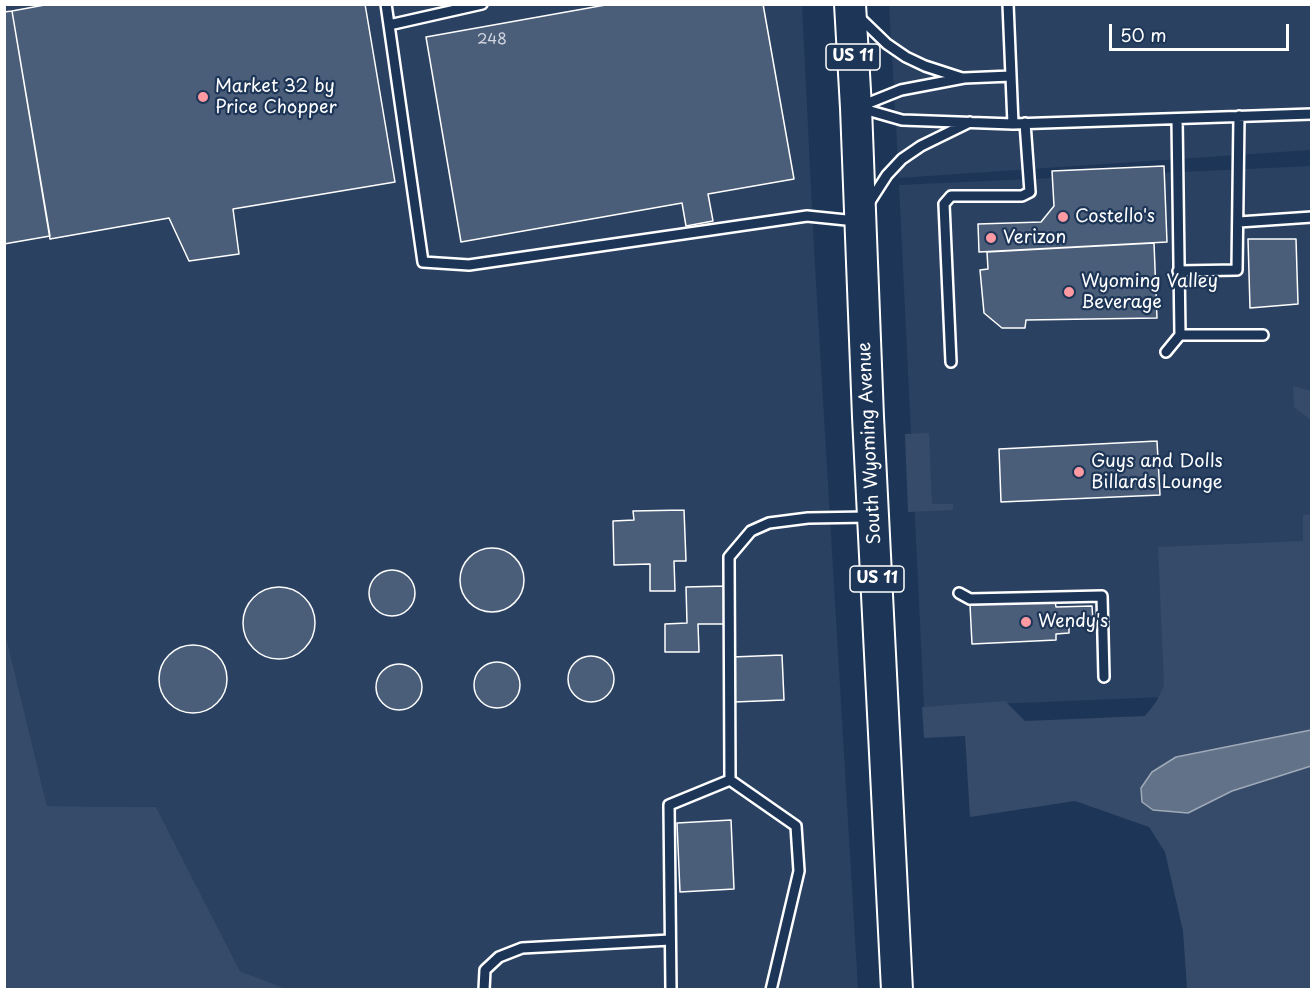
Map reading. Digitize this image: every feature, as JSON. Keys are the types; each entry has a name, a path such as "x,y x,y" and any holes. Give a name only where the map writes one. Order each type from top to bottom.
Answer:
{"main road":[{"name":"South Wyoming Avenue","path":"850,6 897,990"}],"lane":[{"path":"386,4 423,262 469,265 807,216 861,222 874,192 902,159 921,146 970,122"},
{"path":"389,25 482,4"},
{"path":"1008,4 1013,124"},
{"path":"850,6 878,36 906,57 925,66 964,78"},
{"path":"856,108 901,90 964,78 1011,76"},
{"path":"856,108 902,120 1013,124 1311,114"},
{"path":"1178,271 1237,270 1239,116"},
{"path":"1166,352 1180,335 1177,119"},
{"path":"951,362 944,204 951,196 1022,196 1030,192 1025,123"},
{"path":"1239,222 1311,217"},
{"path":"1180,335 1263,336"},
{"path":"730,780 729,557 751,531 769,524 808,518 873,517"},
{"path":"959,593 970,599 1102,596 1104,677"},
{"path":"671,990 669,805 730,780"},
{"path":"730,780 796,826 799,871 771,990"},
{"path":"484,990 485,969 499,957 522,948 670,940"}],"shaded area":[{"path":"4,5 802,5 814,248 858,989 287,989 240,971 156,807 47,806 4,628"},
{"path":"889,5 1311,5 1311,150 899,178"},
{"path":"1311,166 1311,574 1187,696 924,707 899,185"},
{"path":"1293,386 1311,391 1311,420 1294,407"},
{"path":"929,433 932,504 953,504 953,510 908,512 905,434"},
{"path":"1311,514 1311,730 1176,757 1188,813 1232,791 1311,766 1311,989 1187,989 1183,931 1165,852 1149,827 1075,801 970,817 965,736 924,738 922,707 1005,701 1025,721 1145,716 1156,702 1164,686 1158,547 1303,541 1303,515"},
{"path":"4,628 47,806 156,807 240,971 287,989 5,989"},
{"path":"1311,730 1311,766 1232,791 1188,813 1153,810 1142,802 1141,788 1152,772 1176,757"}],"building":[{"name":"Market 32 by Price Chopper","path":"50,4 365,4 395,182 233,209 239,254 189,261 169,218 50,239 12,11"},
{"path":"611,4 763,4 794,179 708,194 713,221 686,226 682,203 461,242 426,37"},
{"path":"12,11 50,236 4,244 4,12"},
{"path":"1164,166 1167,242 979,252 978,224 1041,222 1054,206 1052,171"},
{"path":"1248,239 1296,239 1298,304 1250,308"},
{"name":"Wyoming Valley Beverage","path":"1154,243 1157,318 1026,320 1025,328 1002,328 984,313 980,270 988,269 987,252"},
{"name":"Guys and Dolls Billards Lounge","path":"1157,441 1160,495 1001,502 999,449"},
{"path":"684,510 686,561 674,561 675,591 650,591 650,564 614,565 613,521 634,520 633,511"},
{"path":"492,548 510,554 518,562 524,580 518,598 510,606 492,612 474,606 466,598 460,580 466,562 474,554"},
{"path":"397,570 409,576 414,584 414,602 409,610 401,615 387,616 379,613 372,606 369,588 372,580 379,573"},
{"path":"726,586 727,624 698,624 699,652 665,652 665,624 687,623 686,587"},
{"path":"272,587 286,587 305,597 315,616 315,630 305,649 286,659 272,659 253,649 243,630 243,616 253,597"},
{"name":"Wendy's","path":"1055,601 1056,607 1092,606 1093,622 1069,623 1069,633 1056,634 1056,640 972,644 970,605"},
{"path":"193,645 206,648 217,655 224,666 227,679 224,692 217,703 206,710 193,713 180,710 169,703 162,692 159,679 162,666 169,655 180,648"},
{"path":"782,655 784,700 734,702 732,657"},
{"path":"596,656 608,662 613,670 613,688 608,696 600,701 586,702 574,696 569,688 568,674 574,662 582,657"},
{"path":"497,662 506,663 514,668 519,676 519,694 514,702 506,707 497,708 488,707 480,702 475,694 474,685 475,676 480,668 488,663"},
{"path":"399,664 408,665 416,670 421,678 421,696 416,704 408,709 399,710 390,709 382,704 377,696 376,687 377,678 382,670 390,665"},
{"path":"731,820 734,889 680,892 677,823"}],"place":[{"name":"Market 32 by Price Chopper","path":"203,97"},
{"name":"Costello's","path":"1063,217"},
{"name":"Verizon","path":"991,238"},
{"name":"Wyoming Valley Beverage","path":"1069,292"},
{"name":"Guys and Dolls Billards Lounge","path":"1079,472"},
{"name":"Wendy's","path":"1026,622"}]}
